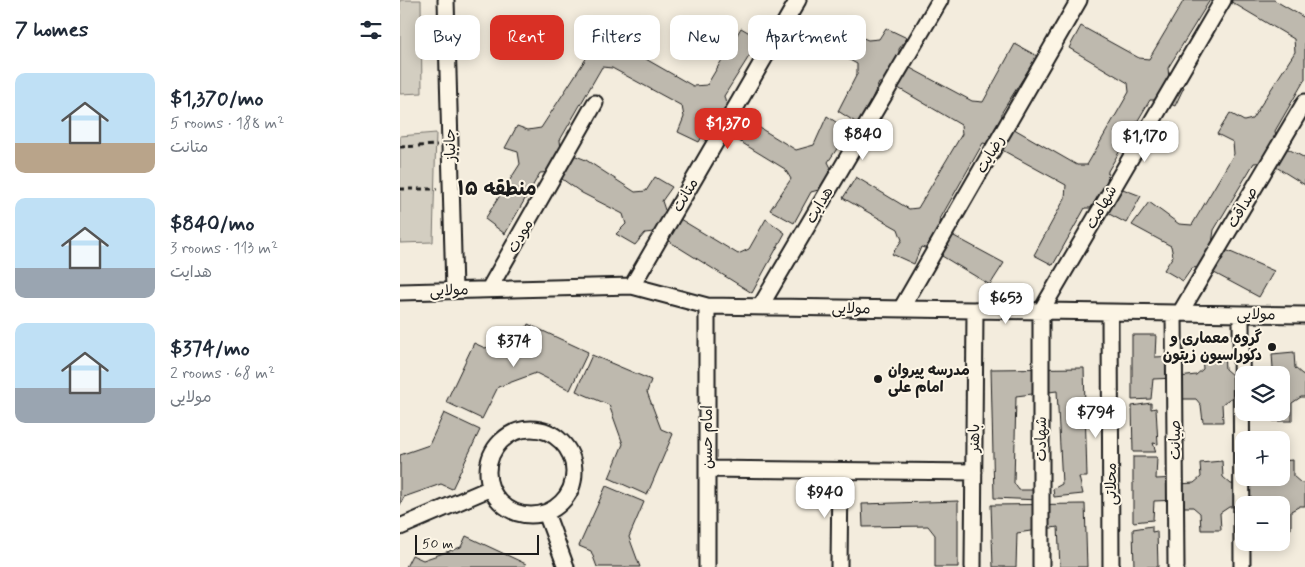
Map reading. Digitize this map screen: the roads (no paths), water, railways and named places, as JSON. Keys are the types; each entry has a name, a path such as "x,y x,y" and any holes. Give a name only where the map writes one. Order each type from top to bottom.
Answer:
{"street":[{"name":"جانباز","path":"446,0 454,290"},
{"name":"متانت","path":"632,286 798,0"},
{"name":"هدایت","path":"760,307 940,0"},
{"name":"رضایت","path":"901,309 1079,0"},
{"name":"شهامت","path":"1040,311 1223,0"},
{"name":"صداقت","path":"1177,313 1305,102"},
{"name":"مودت","path":"489,289 595,104"},
{"name":"مولايی","path":"400,292 632,286 707,306 1305,315"},
{"name":"امام حسن","path":"707,306 707,567"},
{"name":"باهنر","path":"973,567 976,310"},
{"name":"شهادت","path":"1040,311 1041,567"},
{"name":"محلاتی","path":"1110,312 1111,567"},
{"name":"صیانت","path":"1176,567 1177,313"},
{"path":"1241,314 1242,567"},
{"path":"534,429 548,432 560,440 568,450 574,464 574,477 570,491 562,503 546,513 523,515 510,510 498,501 491,488 488,474 490,460 496,446 507,436 520,431 534,429"},
{"path":"707,469 974,472"},
{"path":"839,567 840,471"},
{"path":"400,527 491,488"},
{"path":"546,513 566,567"}],"place":[{"name":"گروه معماری و دکوراسیون زیتون","path":"1272,347"},
{"name":"مدرسه پیروان امام علی","path":"878,379"}],"district":[{"name":"منطقه ۱۵","path":"497,188"}]}
